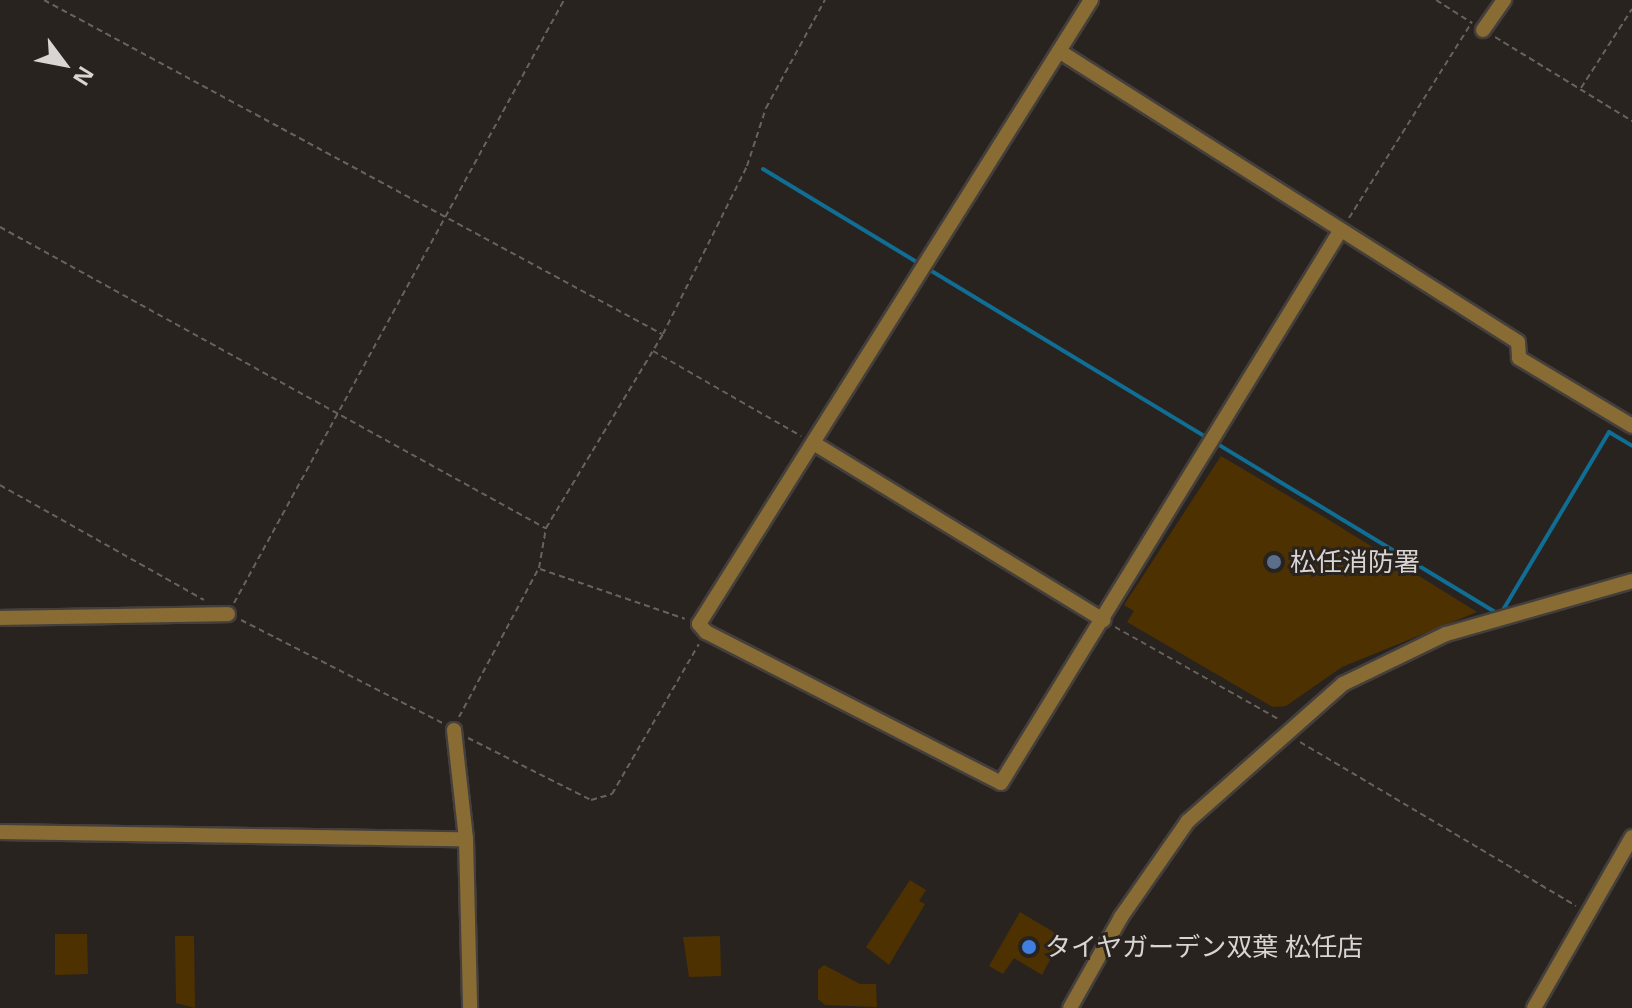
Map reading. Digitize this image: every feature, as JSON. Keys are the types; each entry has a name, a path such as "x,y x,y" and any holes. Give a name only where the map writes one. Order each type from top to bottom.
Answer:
{"street":[{"path":"1091,0 703,628 1001,783 1340,231"},
{"path":"1478,26 1504,0"},
{"path":"1059,51 1518,342 1519,358 1632,426"},
{"path":"815,444 1103,620"},
{"path":"1070,1008 1121,917 1188,821 1289,725 1343,684 1446,634 1632,581"},
{"path":"0,618 228,614"},
{"path":"454,730 466,839 470,1008"},
{"path":"0,832 466,839"},
{"path":"1534,1008 1632,837"}],"path":[{"path":"44,0 663,334"},
{"path":"228,614 339,417 564,0"},
{"path":"454,730 539,568 546,528 663,334 747,166 766,108 825,0"},
{"path":"1436,0 1632,121"},
{"path":"1580,89 1632,9"},
{"path":"1340,231 1478,26"},
{"path":"0,227 339,417 546,528"},
{"path":"652,351 815,444"},
{"path":"0,485 228,614 591,800 612,794 703,628 539,568"},
{"path":"1103,620 1289,725 1303,746 1587,912"}],"building":[{"name":"松任消防署","path":"1221,456 1477,612 1342,667 1286,706 1273,707 1127,622 1134,611 1124,605"},
{"path":"910,880 926,890 919,901 925,904 889,965 866,947"},
{"name":"タイヤガーデン双葉 松任店","path":"1020,912 1062,937 1042,975 1014,958 1003,974 989,966"},
{"path":"55,934 87,934 88,974 55,975"},
{"path":"175,936 194,936 195,1008 176,1003"},
{"path":"720,936 721,976 689,977 683,937"},
{"path":"824,965 860,984 876,984 877,1007 825,1005 818,999 818,970"}],"waterway":[{"path":"763,169 1500,615 1609,432 1632,446"}],"place":[{"name":"松任消防署","path":"1274,562"},
{"name":"タイヤガーデン双葉 松任店","path":"1029,947"}]}
